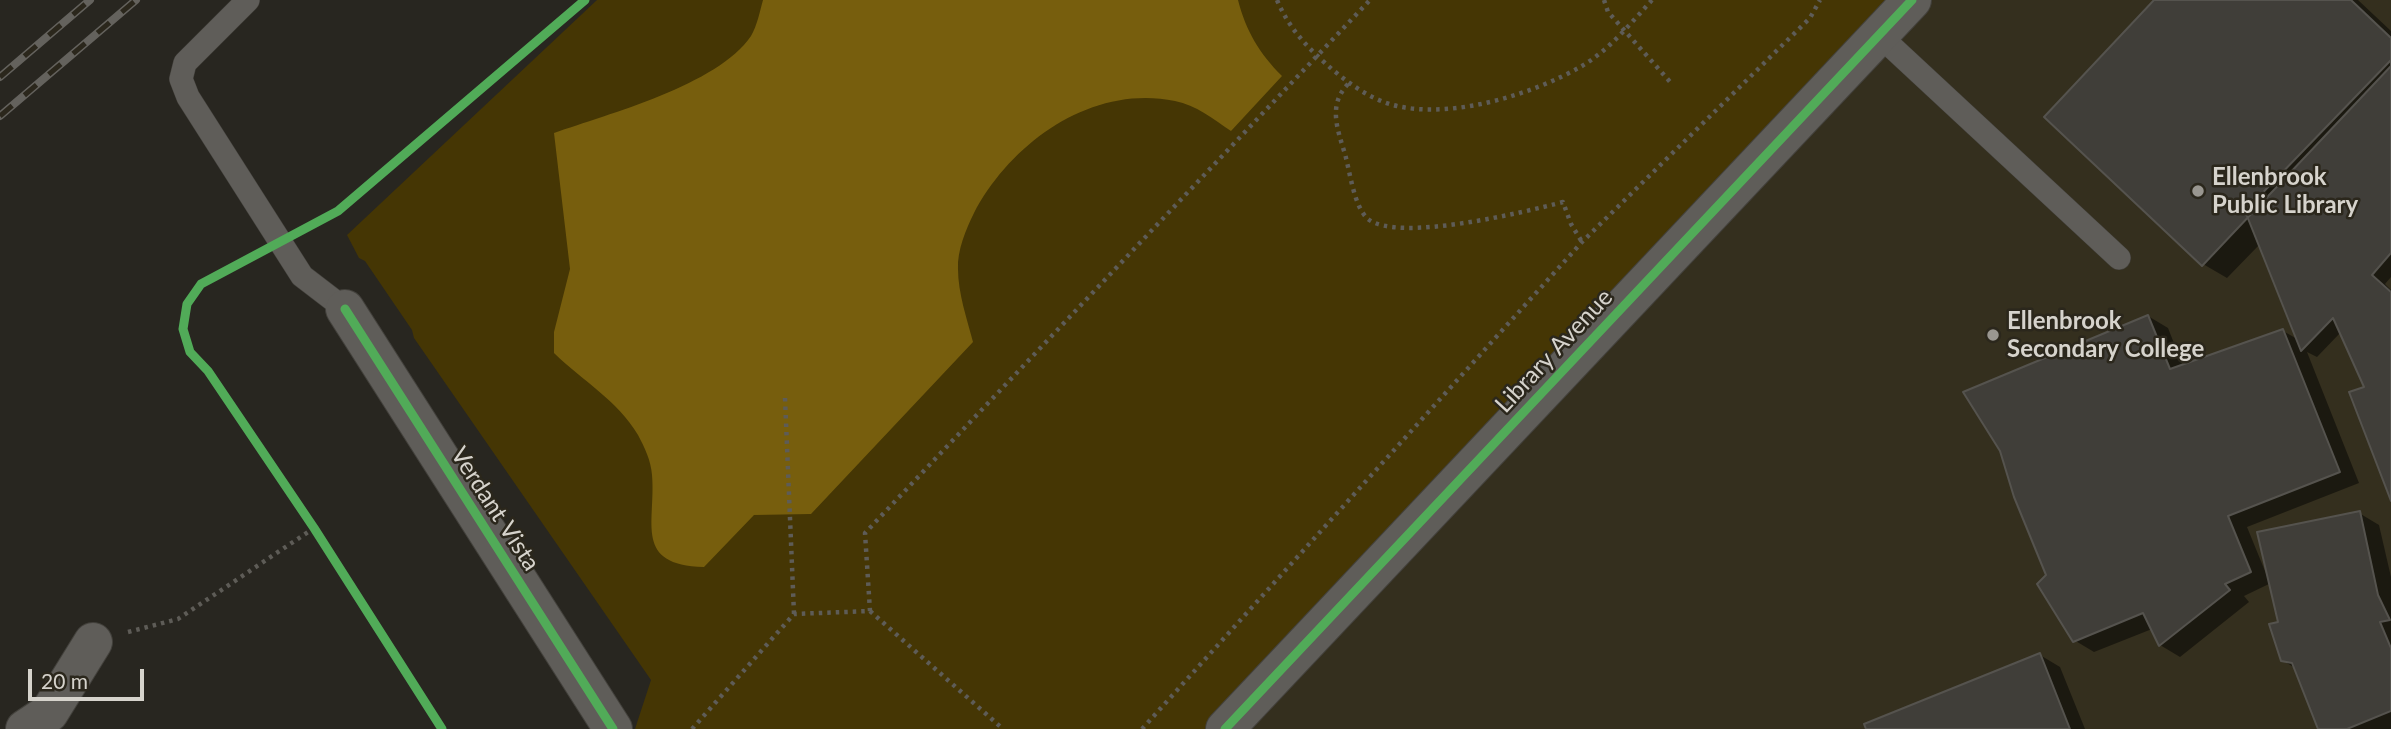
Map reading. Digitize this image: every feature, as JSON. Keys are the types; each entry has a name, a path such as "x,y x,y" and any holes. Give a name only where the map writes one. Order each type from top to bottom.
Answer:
{"street":[{"name":"Library Avenue","path":"1225,729 1912,0"},
{"name":"Verdant Vista","path":"345,309 613,729"},
{"path":"25,729 49,713 93,642"}],"lane":[{"path":"248,0 185,63 181,79 188,97 302,276 345,309"},
{"path":"1879,35 2119,258"}],"path":[{"path":"1277,0 1301,41 1348,84 1397,106 1446,108 1487,103 1537,88 1584,65 1625,30 1652,0"},
{"path":"870,611 865,533 1370,0"},
{"path":"1604,0 1608,12 1672,84"},
{"path":"1142,729 1582,242 1810,18 1820,0"},
{"path":"1348,84 1338,95 1335,123 1360,204 1366,217 1381,228 1410,228 1503,218 1563,202 1571,224 1582,242"},
{"path":"692,729 794,614 785,398"},
{"path":"306,517 321,540"},
{"path":"93,642 178,619 314,528"},
{"path":"794,614 870,611 1003,729"}],"shaded area":[{"path":"597,0 1912,0 1225,729 635,729 651,680 414,338 412,330 365,261 359,258 347,235"},
{"path":"763,0 1238,0 1254,41 1282,76 1231,131 1190,106 1175,101 1144,98 1113,101 1084,111 1057,124 1032,142 990,187 974,213 963,240 958,278 973,342 811,514 754,515 704,567 666,559 657,550 651,525 651,470 638,435 610,401 554,353 554,332 570,269 554,133 660,96 714,69 751,36"},
{"name":"Ellenbrook Secondary College","path":"1910,0 2391,0 2391,729 1225,729"}],"building":[{"name":"Ellenbrook Public Library","path":"2154,0 2351,0 2391,38 2391,66 2202,266 2044,117"},
{"path":"2391,60 2391,253 2372,275 2391,292 2391,501 2349,392 2364,387 2333,318 2301,351 2245,211"},
{"path":"2148,315 2170,369 2283,329 2340,472 2228,516 2251,572 2225,584 2230,590 2159,646 2143,613 2073,642 2037,584 2046,575 2014,497 2000,451 1963,392"},
{"path":"2360,511 2378,595 2390,620 2380,622 2391,648 2391,711 2347,729 2318,729 2292,663 2281,661 2269,624 2278,622 2257,532"},
{"path":"2040,653 2070,729 1866,729 1864,724"}],"railway":[{"path":"0,77 90,0"},
{"path":"0,116 136,0"}],"cycle path":[{"path":"442,729 314,528 208,371 190,352 183,329 187,304 201,284 338,211 585,0"},
{"path":"1225,729 1912,0"},
{"path":"345,309 613,729"}],"place":[{"name":"Ellenbrook Public Library","path":"2198,191"},
{"name":"Ellenbrook Secondary College","path":"1993,335"}]}
